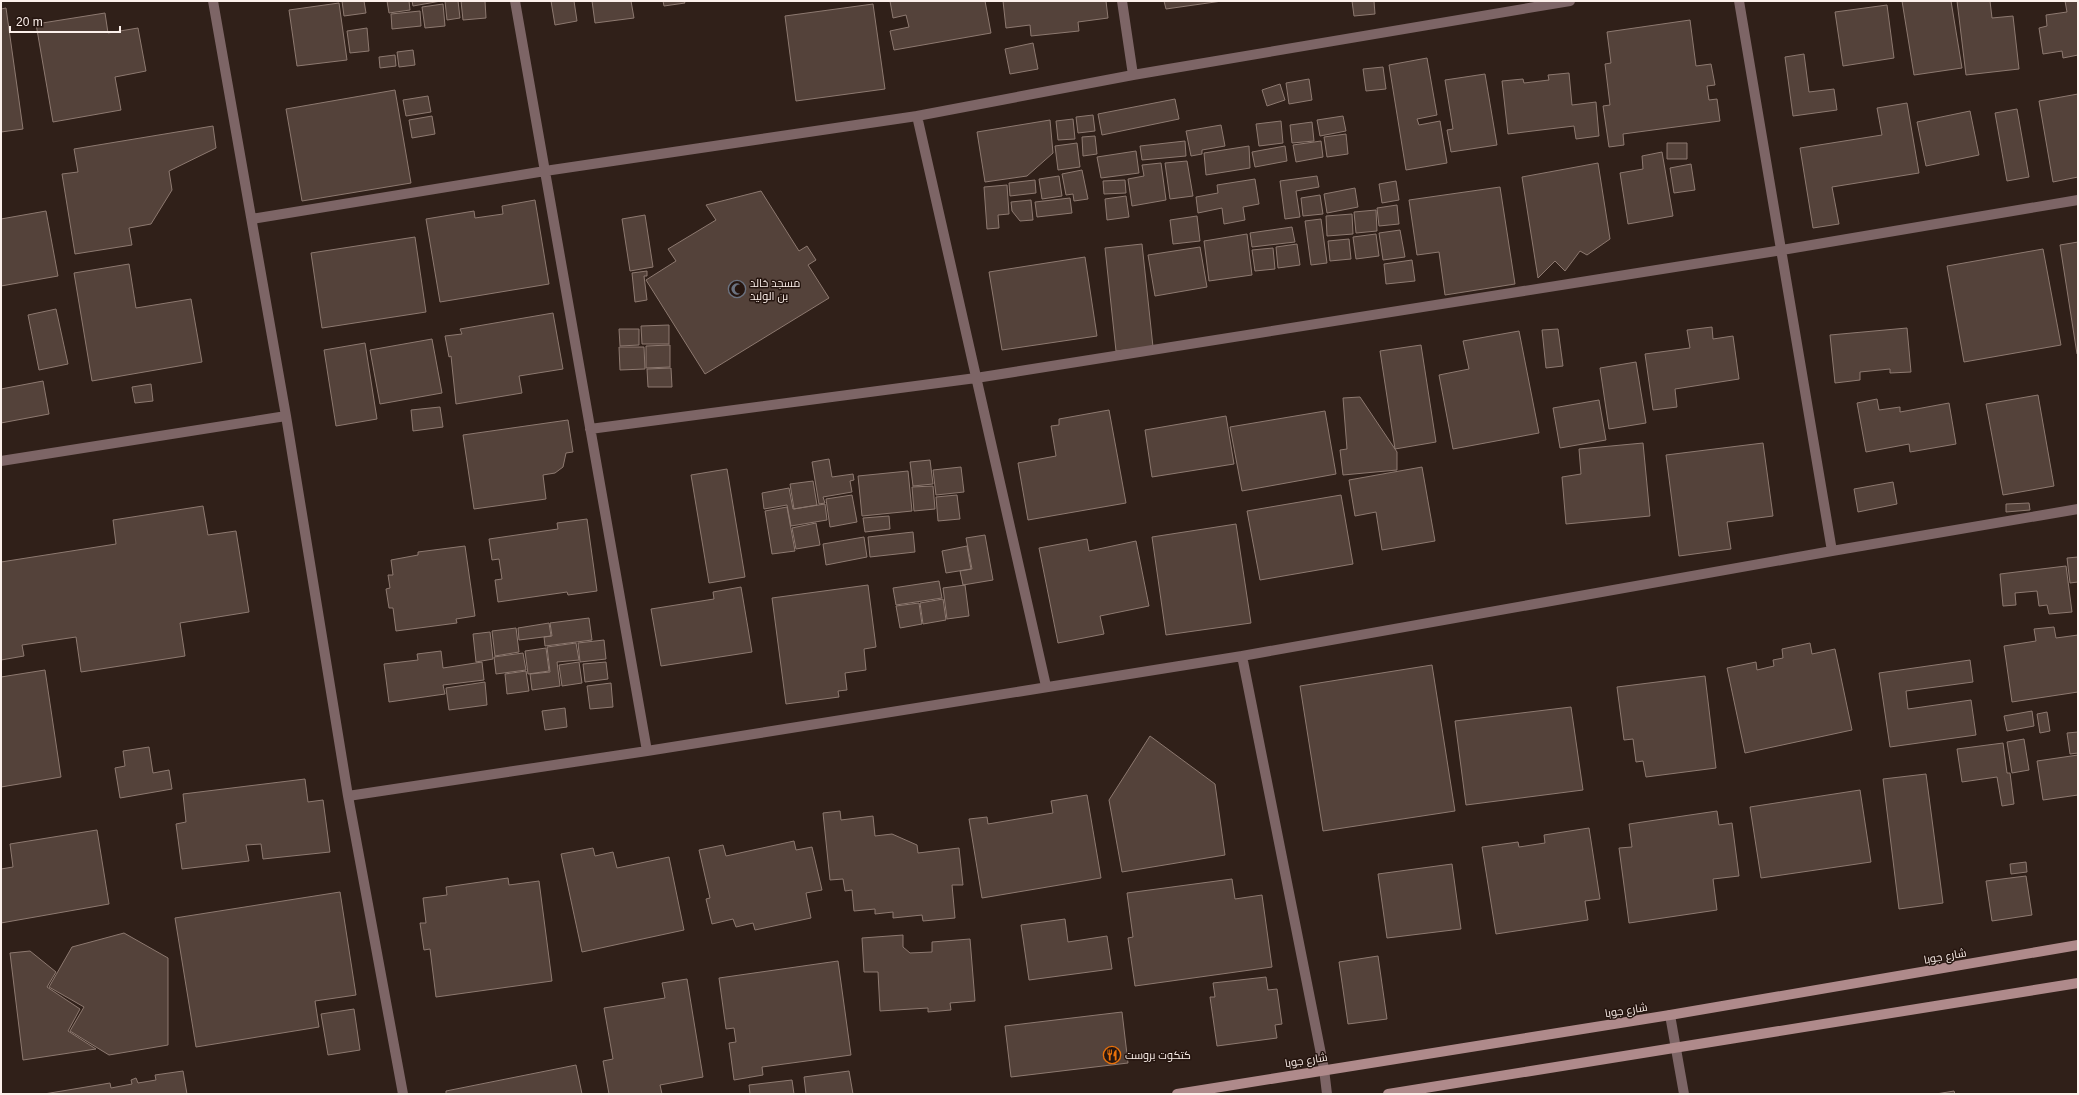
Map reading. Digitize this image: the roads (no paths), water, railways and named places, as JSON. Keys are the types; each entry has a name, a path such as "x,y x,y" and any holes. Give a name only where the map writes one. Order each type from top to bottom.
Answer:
{"street":[{"path":"213,1 286,416 348,796 403,1094"},
{"path":"515,1 647,751"},
{"path":"1122,1 1133,76"},
{"path":"252,219 545,171 918,116 1133,76 1570,1"},
{"path":"1739,1 1832,551"},
{"path":"918,116 1046,686"},
{"path":"590,429 976,378 1782,250 2078,200"},
{"path":"1,461 286,416"},
{"path":"348,796 647,751 1046,686 1242,656 1832,551 2078,510"},
{"path":"1242,656 1324,1069 1327,1094"},
{"name":"شارع جوبا","path":"1177,1094 1324,1069 1670,1015 2078,946"},
{"path":"1388,1094 1677,1049 2078,983"},
{"path":"1670,1015 1684,1094"}],"place":[{"name":"مسجد خالد بن الوليد","path":"737,289"},
{"name":"كتكوت بروست","path":"1112,1055"}]}
